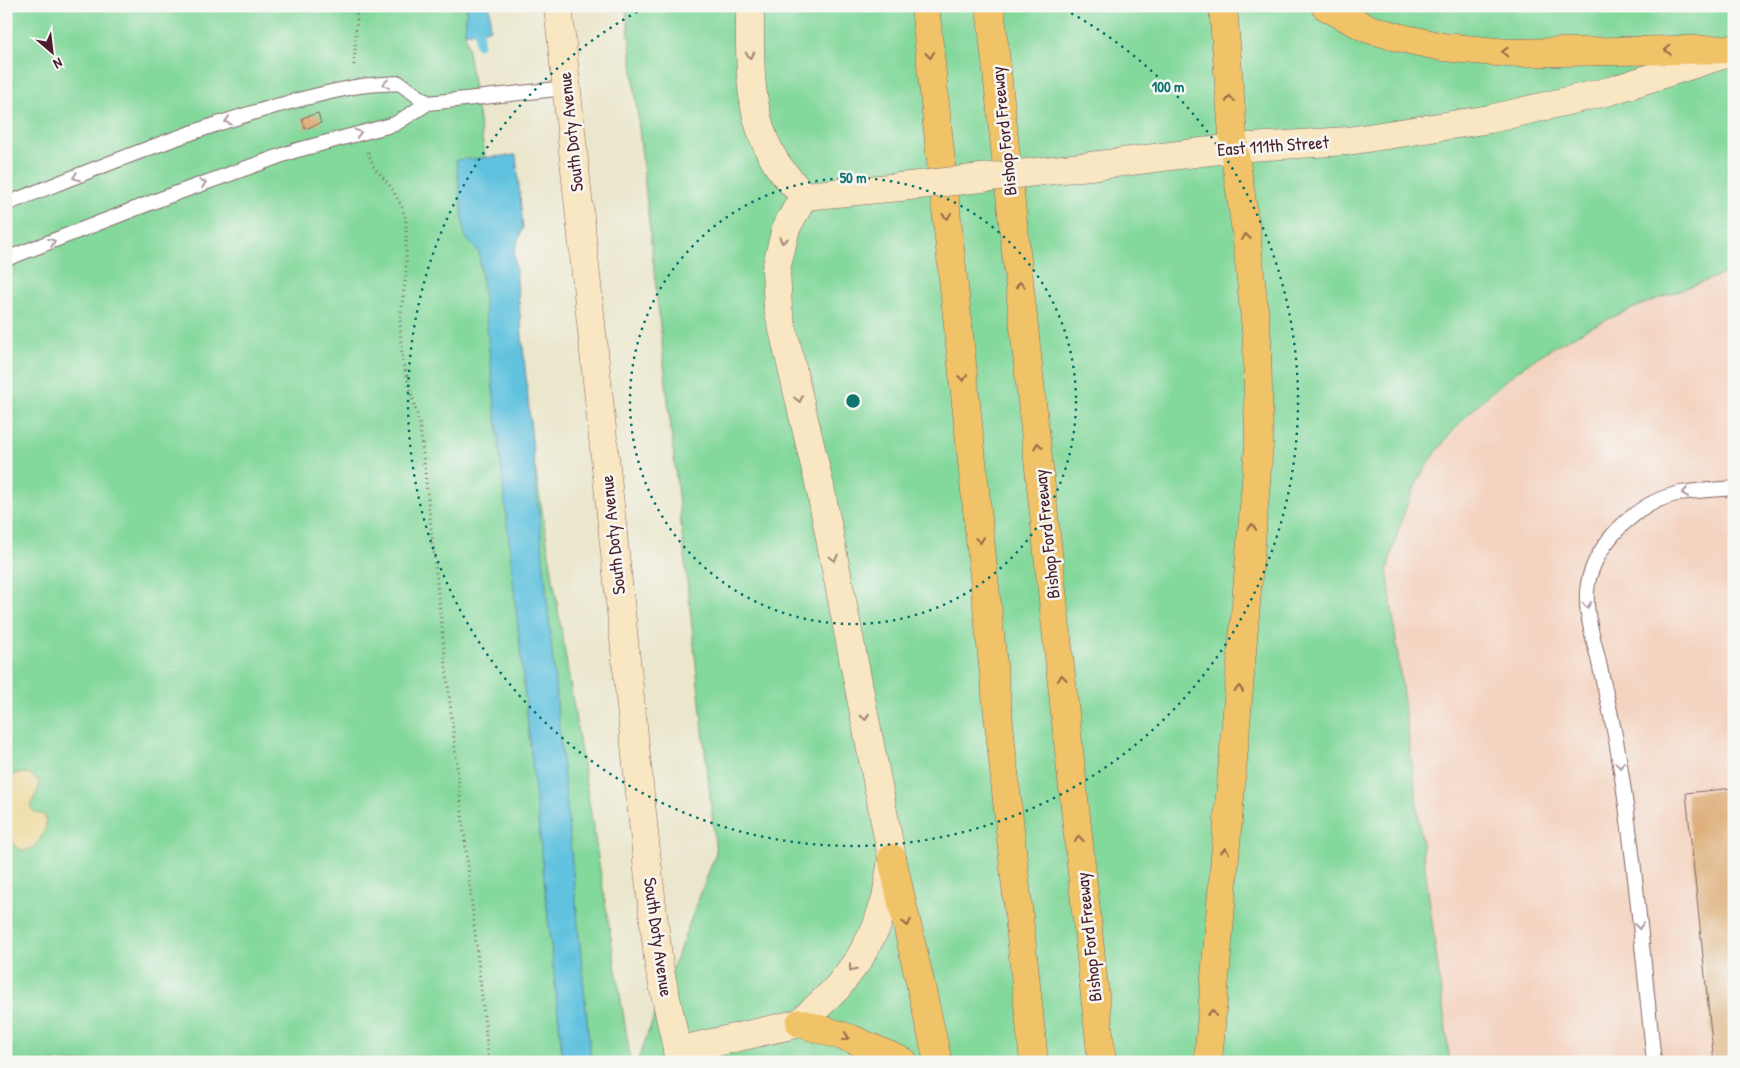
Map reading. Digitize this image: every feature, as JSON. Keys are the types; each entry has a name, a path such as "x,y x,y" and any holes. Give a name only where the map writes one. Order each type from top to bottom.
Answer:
{"highway":[{"path":"925,6 1034,1062"},
{"name":"Bishop Ford Freeway","path":"990,6 1102,1062"},
{"path":"1208,1062 1259,446 1257,340 1246,231 1234,148 1223,6"},
{"path":"1325,6 1366,28 1397,38 1452,48 1508,53 1734,50"},
{"path":"892,858 938,1062"},
{"path":"800,1023 852,1039 904,1062"}],"main road":[{"name":"South Doty Avenue","path":"558,6 646,861 660,966 679,1056"},
{"path":"679,1056 800,1023 837,988 859,959 876,928 886,898 892,858 820,487 778,309 776,270 786,228 804,196 784,174 770,153 758,120 750,71 750,6"},
{"name":"East 111th Street","path":"804,196 1099,165 1234,148 1348,141 1490,120 1610,91 1734,50"}],"lane":[{"path":"6,204 204,128 270,108 356,87 400,83 428,103"},
{"path":"6,260 163,198 294,151 395,124 428,103 566,88"},
{"path":"1654,1062 1619,757 1586,597 1591,572 1602,550 1618,530 1637,513 1657,502 1680,493 1734,488"}],"path":[{"path":"356,6 354,70 356,87"},
{"path":"363,132 373,166 391,187 402,206 406,220 406,275 400,319 403,363 420,426 489,1062"}],"shaded area":[{"path":"1734,270 1734,1062 1450,1062 1387,570 1402,516 1420,478 1441,447 1474,409 1510,378 1549,350 1611,318"}],"green space":[{"path":"6,6 467,6 465,33 631,1062 6,1062"},
{"path":"626,6 1734,6 1734,270 1640,306 1571,337 1530,362 1494,390 1446,440 1420,477 1405,511 1387,570 1450,1062 637,1062 716,853"}],"sand":[{"path":"18,773 29,774 38,780 39,788 31,808 35,813 44,815 46,820 42,837 34,846 24,851 16,847 12,842 10,829 6,822 6,779"}],"water":[{"path":"467,6 490,6 490,29 465,33"},
{"path":"516,155 523,228 514,251 591,1062 563,1062 479,252 465,237 456,160"}],"building":[{"path":"318,113 321,123 305,129 302,118"},
{"path":"1734,788 1734,1062 1714,1062 1686,793"}],"waterway":[{"path":"478,6 479,44"}]}
